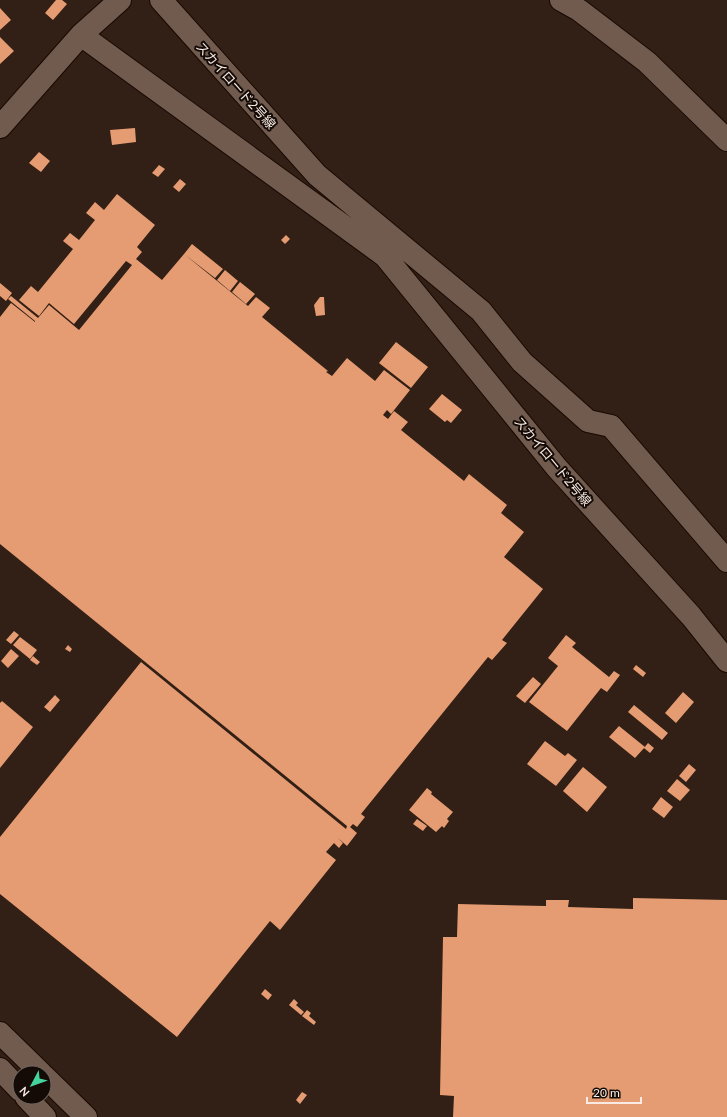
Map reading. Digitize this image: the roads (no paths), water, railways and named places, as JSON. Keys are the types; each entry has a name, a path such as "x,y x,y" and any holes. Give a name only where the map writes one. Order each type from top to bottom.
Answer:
{"street":[{"path":"0,127 80,35 120,0"},
{"name":"スカイロード2号線","path":"161,0 312,170 481,311 522,362 588,421 611,426 727,561"},
{"path":"561,0 579,10 647,62 727,140"},
{"name":"スカイロード2号線","path":"80,35 385,256 557,468 691,616 727,661"},
{"path":"0,1033 33,1065"},
{"path":"0,1069 12,1082"},
{"path":"52,1084 86,1117"},
{"path":"34,1105 45,1117"}]}
